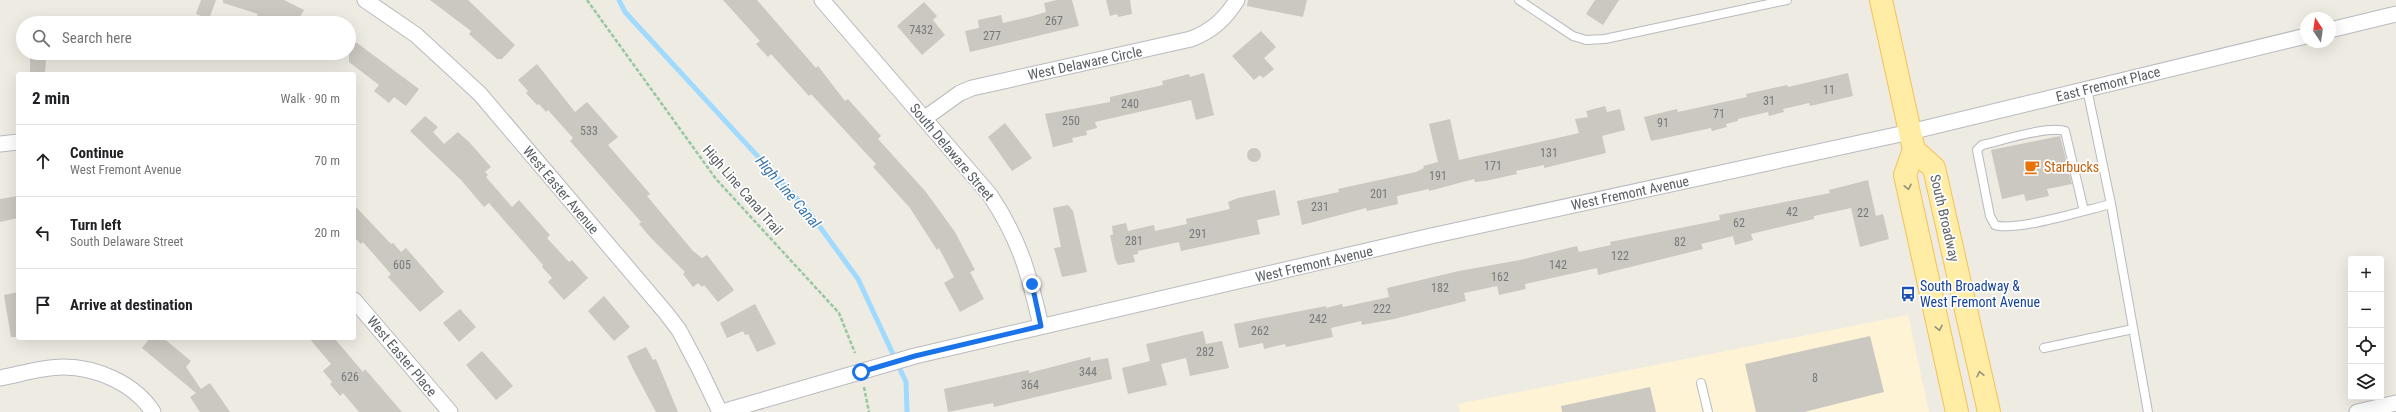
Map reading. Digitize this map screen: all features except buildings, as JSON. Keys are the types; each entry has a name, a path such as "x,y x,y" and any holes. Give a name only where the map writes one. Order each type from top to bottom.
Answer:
{"main road":[{"path":"1881,0 1912,141"},
{"name":"South Broadway","path":"1912,141 1906,175 1957,412"},
{"name":"South Broadway","path":"1912,141 1934,168 1989,412"}],"street":[{"name":"West Easter Avenue","path":"365,0 416,35 453,67 485,100 666,313 696,362 721,412"},
{"name":"South Delaware Street","path":"822,0 990,195 1005,218 1022,254 1041,326"},
{"name":"West Delaware Circle","path":"925,118 960,93 972,88 1191,39 1205,34 1221,23 1237,0"},
{"path":"2336,29 2396,14"},
{"name":"East Fremont Place","path":"1912,141 2087,90 2300,37"},
{"name":"West Fremont Avenue","path":"721,412 915,356 1431,236 1912,141"},
{"path":"0,144 16,142"},
{"name":"West Easter Place","path":"356,302 450,412"},
{"path":"0,378 46,368 79,368 106,376 124,384 143,399 154,412"},
{"path":"2356,412 2396,403"}],"lane":[{"path":"1518,0 1573,36 1586,40 1605,39 1787,0"},
{"path":"2087,90 2111,204 2148,412"},
{"path":"2084,211 2065,131 2058,128 1982,145 1977,150 1990,216 1995,225 2011,227 2084,211 2111,204"},
{"path":"2044,348 2133,329"},
{"path":"1701,383 1708,412"}],"path":[{"name":"High Line Canal Trail","path":"587,0 716,178 839,313 855,353"},
{"path":"864,384 869,412"}],"shaded area":[{"path":"1908,315 1929,412 1460,412 1458,404"}],"waterway":[{"name":"High Line Canal","path":"619,0 625,12 809,212 858,279 906,382 907,412"}],"place":[{"name":"Starbucks","path":"2032,167"},
{"name":"South Broadway & West Fremont Avenue","path":"1908,294"}],"route":[{"path":"861,372 915,356 1041,326 1032,284"}]}
